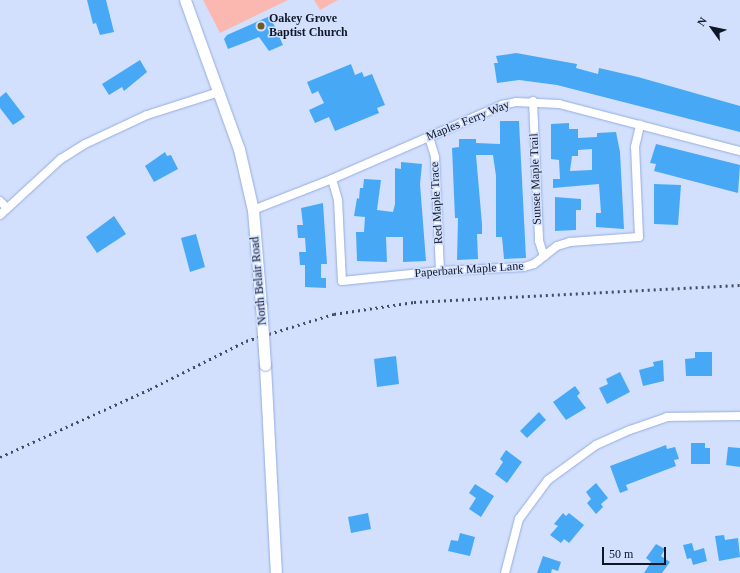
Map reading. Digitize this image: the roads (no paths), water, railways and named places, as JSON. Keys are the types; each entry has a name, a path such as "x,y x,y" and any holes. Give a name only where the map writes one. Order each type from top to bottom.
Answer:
{"street":[{"name":"North Belair Road","path":"185,0 239,149 253,210 265,365 276,573"},
{"path":"0,215 61,159 85,144 147,115 219,92"},
{"name":"Maples Ferry Way","path":"253,210 332,179 502,105 533,101 559,104 740,150"},
{"name":"Sunset Maple Trail","path":"533,101 539,241 544,256"},
{"name":"Paperbark Maple Lane","path":"332,179 338,200 342,281 440,271 524,267 544,256 557,246 570,242 638,237 635,147 640,125"},
{"name":"Red Maple Trace","path":"429,136 435,157 440,271"},
{"path":"0,201 7,208"},
{"path":"505,573 515,532 523,513 548,480 596,445 630,430 667,417 740,416"}],"railway":[{"path":"0,457 150,389 246,341 334,314 414,302 740,285"}],"place":[{"name":"Oakey Grove Baptist Church","path":"261,26"}]}
